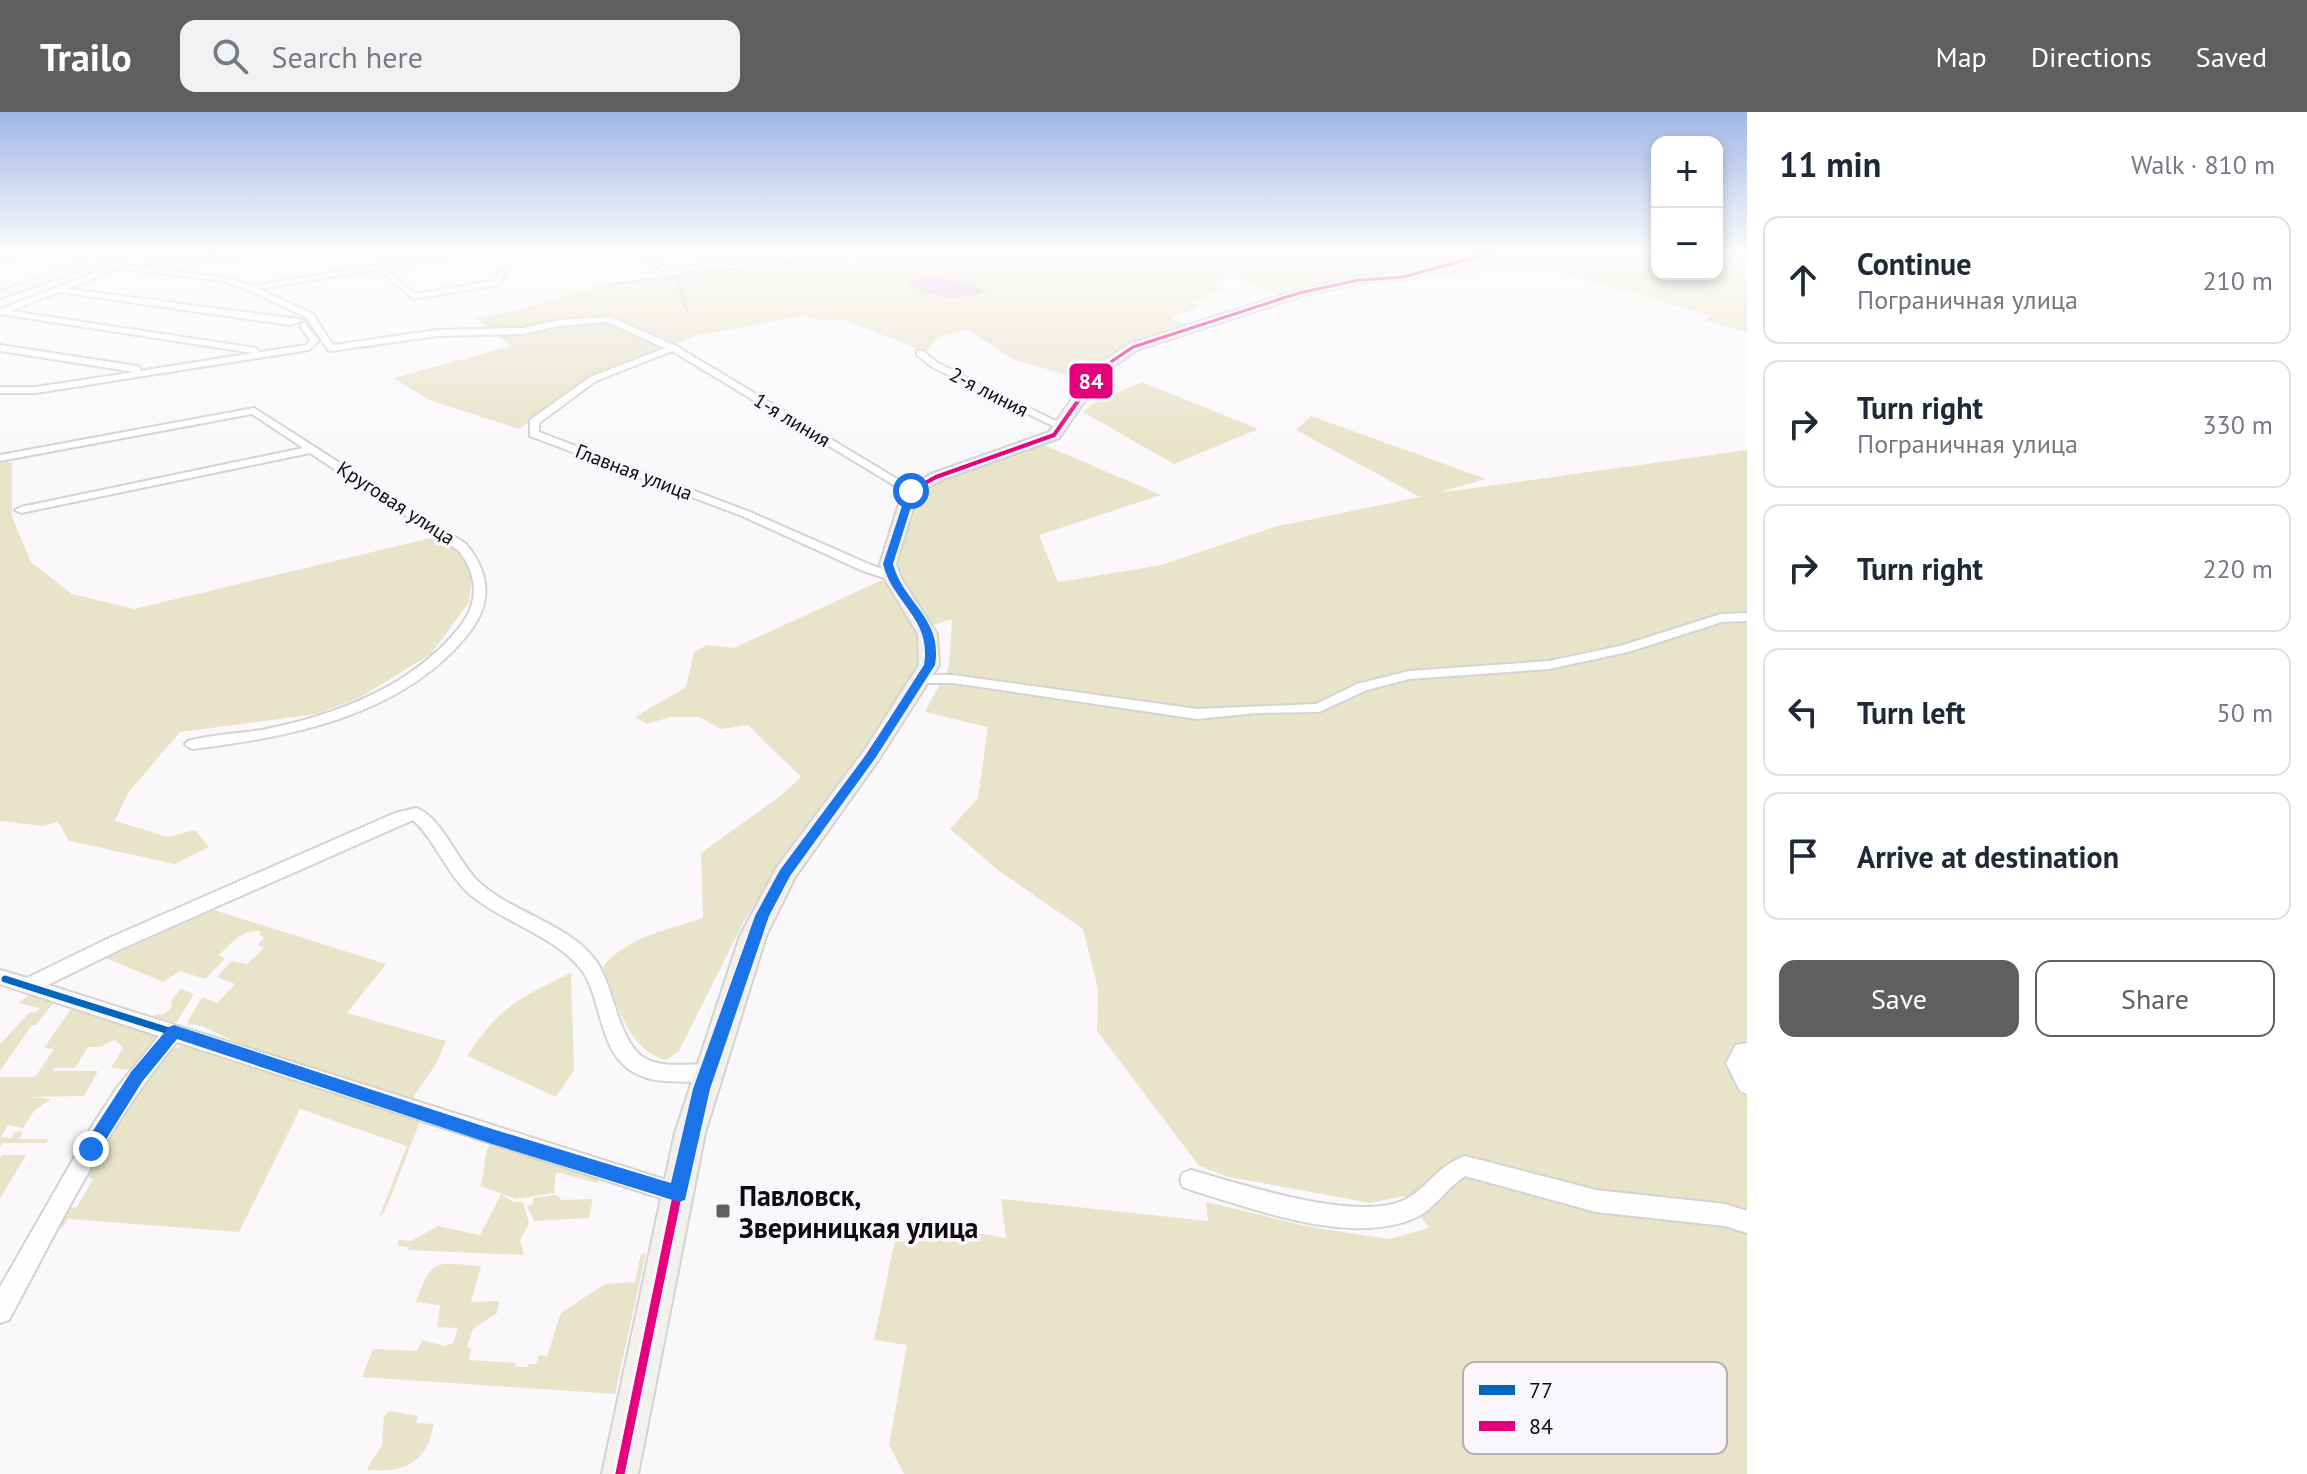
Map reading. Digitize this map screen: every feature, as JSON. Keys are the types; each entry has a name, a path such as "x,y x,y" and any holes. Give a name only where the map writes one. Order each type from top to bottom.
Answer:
{"street":[{"path":"18,316 276,353"},
{"path":"244,316 290,322 301,320"},
{"path":"5,391 154,372 314,344 301,320 292,316"},
{"name":"1-я линия","path":"309,316 331,348 443,332 522,331 559,323 608,319 673,348 911,491"},
{"path":"620,1474 690,1133 753,936 773,894 807,841 872,754 929,665 932,650 927,627 891,576 888,564 911,491 936,477 1054,435 1086,383 1123,352 1232,316"},
{"path":"0,348 154,372"},
{"name":"Главная улица","path":"673,348 593,379 534,422 534,434 746,514 891,576"},
{"name":"2-я линия","path":"920,353 949,372 1061,426"},
{"name":"Круговая улица","path":"0,458 254,411 462,547 476,563 482,581 482,597 475,616 463,635 441,657 405,683 361,704 281,730 193,744"},
{"path":"21,510 312,449"},
{"path":"921,679 953,679 1197,714 1319,708 1362,687 1409,675 1549,665 1623,649 1705,621 1747,617"},
{"path":"28,986 165,921 401,817 416,814 461,875 479,893 581,957 595,975 617,1035 632,1059 640,1066 655,1070 707,1073"},
{"path":"0,977 679,1194"},
{"path":"0,1311 113,1113 156,1051 174,1032"},
{"path":"1747,1051 1743,1051 1736,1063 1747,1085"},
{"path":"1191,1180 1306,1212 1360,1215 1410,1209 1439,1181 1465,1166 1596,1201 1725,1215 1747,1222"}],"shaded area":[{"path":"489,316 1177,316 1171,318 1189,325 1110,353 1081,379 1012,359 968,330 939,336 926,352 842,319 821,321 801,316 696,336 590,378 519,429 429,400 394,378 511,346 475,318"},
{"path":"1709,316 1747,316 1747,333 1705,320"},
{"path":"1142,382 1258,429 1174,464 1083,412 1095,402"},
{"path":"1311,416 1486,479 1437,493 1747,450 1747,1474 904,1474 889,1445 907,1345 874,1340 895,1240 918,1243 923,1224 1006,1238 1001,1199 1208,1221 1206,1202 1316,1228 1390,1239 1429,1228 1405,1196 1371,1203 1229,1177 1199,1166 1097,1031 1098,989 1083,929 999,871 950,829 978,798 988,727 925,712 949,667 952,619 927,627 891,576 911,491 1035,441 1161,495 1039,535 1058,582 1161,565 1274,527 1420,497 1296,430"},
{"path":"0,461 12,463 12,517 31,562 72,594 134,609 435,537 458,549 473,568 469,602 431,654 359,698 316,714 180,732 128,793 115,821 168,837 195,830 209,847 175,864 69,841 58,822 43,826 0,821"},
{"path":"882,580 918,621 922,659 857,757 801,831 743,923 679,1051 666,1060 652,1054 632,1035 603,967 635,942 703,918 701,853 779,797 801,777 748,725 721,729 699,717 670,717 647,724 635,717 686,687 694,652 707,645 734,648"},
{"path":"214,910 386,964 347,1013 446,1041 436,1064 412,1099 252,1050 204,1027 187,1023 202,997 217,1003 235,984 217,977 231,961 247,964 264,948 258,945 264,938 259,934 261,931 248,932 234,941 219,955 225,959 205,979 180,971 163,982 106,958"},
{"path":"571,973 574,1070 556,1097 467,1056 490,1025 512,1005"},
{"path":"181,989 194,994 177,1022 165,1022 153,1015 164,1014 171,1008 172,999"},
{"path":"31,994 55,1001 36,1025 32,1025 0,1071 0,1044 30,1012 36,1013 40,1008 18,1003"},
{"path":"73,1006 158,1034 159,1038 133,1070 111,1068 123,1048 115,1040 100,1047 88,1047 75,1068 54,1068 53,1071 98,1071 84,1096 29,1097 51,1099 34,1111 23,1128 8,1125 1,1137 11,1138 15,1132 23,1131 19,1139 48,1139 46,1143 3,1143 0,1148 0,1077 35,1077 54,1049 44,1048"},
{"path":"193,1046 421,1119 385,1211 379,1217 407,1146 300,1109 239,1232 68,1219 62,1228 56,1222 64,1209 77,1207 93,1179 83,1175 100,1143 167,1051"},
{"path":"491,1143 598,1176 598,1183 556,1172 554,1193 516,1199 480,1186"},
{"path":"2,1155 26,1155 0,1199 0,1158"},
{"path":"501,1194 513,1202 523,1202 529,1223 520,1241 524,1255 408,1250 409,1247 397,1246 399,1240 411,1241 438,1226 480,1235"},
{"path":"556,1195 562,1200 593,1199 589,1218 534,1221 527,1206 533,1204 533,1198"},
{"path":"646,1253 615,1394 362,1377 373,1349 417,1351 422,1340 444,1346 453,1343 458,1328 437,1327 440,1305 416,1302 427,1277 438,1266 481,1266 471,1302 499,1301 497,1313 473,1329 467,1347 471,1348 469,1360 516,1363 515,1367 527,1367 528,1364 536,1364 539,1355 547,1356 561,1313 605,1284 635,1282 641,1254"},
{"path":"390,1411 418,1416 416,1423 433,1424 430,1439 419,1457 411,1463 392,1470 368,1470 382,1445 384,1416"}],"transit line":[{"name":"84","path":"620,1474 690,1133 753,936 785,873 872,754 929,665 928,634 899,590 888,564 911,491 936,477 1054,435 1099,370 1133,347 1230,316"},
{"name":"77","path":"5,979 679,1194"}],"place":[{"name":"Павловск, Звериницкая улица","path":"723,1211"}],"route":[{"path":"91,1149 137,1077 174,1032 679,1194 686,1148 702,1089 762,916 785,873 872,754 929,665 932,650 927,627 891,576 888,564 911,491"}]}
